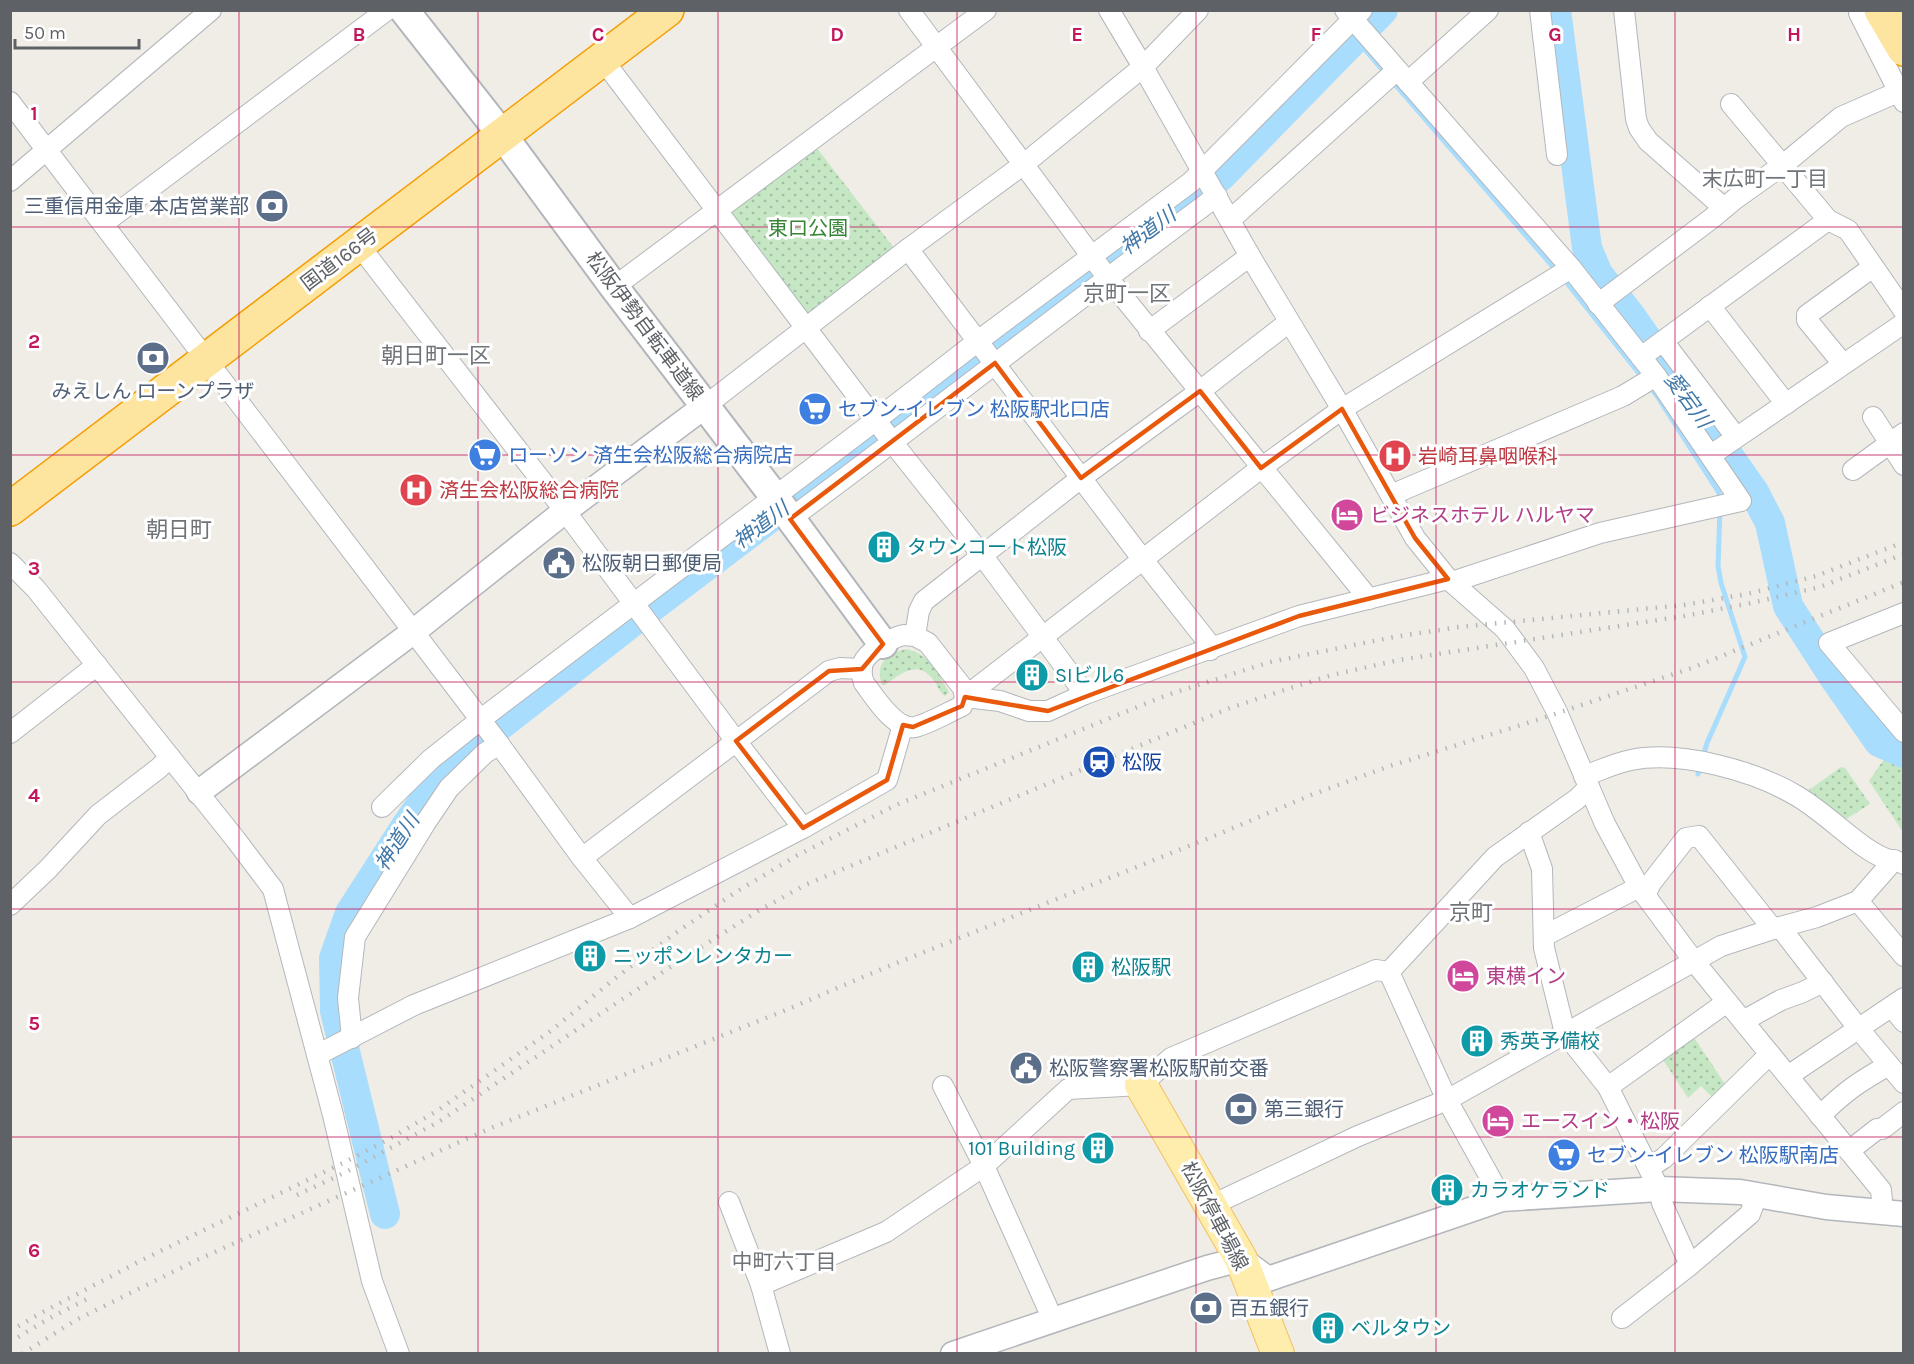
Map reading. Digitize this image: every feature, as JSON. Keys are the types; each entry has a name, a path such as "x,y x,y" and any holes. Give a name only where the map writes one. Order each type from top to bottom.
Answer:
{"highway":[{"name":"国道166号","path":"10,508 667,10"}],"main road":[{"name":"松阪伊勢自転車道線","path":"404,10 503,136 614,287 884,644"},
{"name":"松阪停車場線","path":"1141,1084 1241,1259 1278,1353"}],"street":[{"path":"10,181 211,10"},
{"path":"104,224 387,10"},
{"path":"909,10 1149,331 1369,599"},
{"path":"614,287 986,10"},
{"path":"1109,10 1415,538 1450,581 1505,629 1534,668 1557,712 1605,824 1642,891 1693,960 1881,1190 1893,1213"},
{"path":"198,792 413,632 805,327 1024,164 1143,67 1198,10"},
{"path":"1230,220 1396,76 1488,10"},
{"path":"1540,10 1557,155"},
{"path":"1624,10 1639,128 1648,141 1724,208"},
{"path":"1598,303 1783,165 1841,117 1901,97 1859,13 1860,10"},
{"path":"782,508 876,420 1203,172 1353,15 1396,76 1563,272 1652,349 1734,439"},
{"path":"603,60 876,420 982,555 1085,694"},
{"path":"10,102 489,732 582,858 630,918"},
{"path":"1731,104 1828,220 1848,230 1904,310"},
{"path":"382,807 430,759 489,732 639,612 782,508 893,442 1216,195"},
{"path":"965,697 1000,701 1029,711 1048,711 1085,694 1299,616 1450,581 1600,533 1741,501 1711,455 1649,380 1652,349 1828,220"},
{"path":"358,244 565,512 803,828"},
{"path":"908,249 1207,641 1210,650"},
{"path":"1149,331 1250,256"},
{"path":"1843,364 1807,320 1807,315 1873,267"},
{"path":"965,697 1261,468 1342,410 1563,272"},
{"path":"1710,306 1786,404"},
{"path":"915,636 919,611 924,601 1081,478 1200,391 1289,322"},
{"path":"1711,455 1904,323"},
{"path":"1390,495 1623,396 1649,380"},
{"path":"1873,417 1896,438 1904,465"},
{"path":"1853,470 1896,438"},
{"path":"10,563 36,589 273,889 333,1115 372,1281 399,1353"},
{"path":"1904,613 1829,643 1904,732"},
{"path":"904,635 915,636 928,643 963,688 965,697 962,706 913,728 903,725 889,715 864,683 862,669 863,662 884,644 904,635"},
{"path":"10,733 97,665"},
{"path":"582,858 829,671 840,668 862,669"},
{"path":"317,1055 414,1005 630,918 803,828 887,780 903,725"},
{"path":"352,1038 348,998 355,937 449,789 485,753 489,732"},
{"path":"10,905 48,869 98,815 170,757"},
{"path":"1389,972 1495,858 1577,799 1586,782 1630,760 1650,757 1688,760 1713,764 1760,777 1799,797 1868,849 1884,858 1900,861"},
{"path":"1529,832 1542,869 1544,948 1565,1034 1608,1087 1654,1179 1662,1203 1690,1265"},
{"path":"1544,936 1642,891 1651,883 1686,838 1699,836 1823,982 1858,1028 1897,1069 1865,1078 1842,1094 1820,1116"},
{"path":"1212,1205 1358,1136 1447,1100 1721,946 1817,917 1858,901 1900,861"},
{"path":"1858,901 1904,956"},
{"path":"761,1285 886,1232 984,1166 1068,1089 1141,1084 1171,1058 1376,970 1389,972"},
{"path":"1389,972 1447,1100 1502,1199"},
{"path":"1743,1021 1781,1000 1823,982"},
{"path":"1608,1087 1727,1002"},
{"path":"1788,1076 1858,1028 1900,1009"},
{"path":"1654,1179 1664,1158 1770,1054"},
{"path":"943,1086 984,1166 1053,1320"},
{"path":"1849,1151 1904,1112"},
{"path":"953,1353 1207,1268 1241,1259 1268,1279 1502,1199 1654,1179 1826,1207 1893,1213"},
{"path":"1622,1318 1750,1214 1757,1195"},
{"path":"729,1202 761,1285 780,1353"}],"highlighted area":[{"path":"995,363 1081,478 1200,391 1261,468 1342,409 1415,538 1448,579 1299,616 1048,711 965,697 962,706 913,727 903,725 887,780 803,828 736,741 829,671 862,669 883,644 790,519"}],"green space":[{"name":"東口公園","path":"816,147 894,248 809,313 799,311 730,218 732,207"},
{"path":"907,649 922,656 933,666 949,692 945,696 931,677 925,672 914,669 882,685 881,665 888,657"},
{"path":"1887,755 1903,764 1903,832 1869,781"},
{"path":"1841,767 1845,768 1870,804 1843,821 1806,792"},
{"path":"1691,1033 1727,1087 1715,1100 1701,1086 1688,1098 1660,1055"},
{"path":"1126,1058 1131,1060 1135,1068 1130,1080 1116,1077 1117,1065"}],"waterway":[{"name":"神道川","path":"385,1214 335,1011 334,958 350,913 440,777 498,727 631,623 1221,176 1383,10"},
{"name":"愛宕川","path":"1556,10 1587,248 1598,274 1633,319 1754,492 1770,523 1788,606 1879,742 1904,753"},
{"path":"1355,38 1567,283 1657,396 1719,493 1720,501"},
{"path":"1698,774 1707,743 1745,657 1721,583 1718,566 1720,510"}],"railway":[{"path":"10,1331 144,1259 345,1162 437,1111 552,1030 674,934 736,892 798,855 896,805 1167,695 1270,662 1394,637 1459,627 1684,605 1747,594 1816,576 1904,542"},
{"path":"297,1195 346,1172 440,1121 681,960 758,911 807,884 1230,708 1332,675 1399,660 1684,616 1751,603 1820,587 1904,554"},
{"path":"22,1354 76,1320 197,1260 491,1128 1311,795 1390,766 1692,668 1904,582"},
{"path":"10,1342 93,1296"}],"place":[{"name":"三重信用金庫 本店営業部","path":"272,206"},
{"name":"みえしん ローンプラザ","path":"153,358"},
{"name":"セブン-イレブン 松阪駅北口店","path":"815,409"},
{"name":"ローソン 済生会松阪総合病院店","path":"485,455"},
{"name":"岩崎耳鼻咽喉科","path":"1395,456"},
{"name":"済生会松阪総合病院","path":"416,490"},
{"name":"ビジネスホテル ハルヤマ","path":"1347,515"},
{"name":"タウンコート松阪","path":"884,547"},
{"name":"松阪朝日郵便局","path":"559,563"},
{"name":"SIビル6","path":"1032,675"},
{"name":"松阪","path":"1099,762"},
{"name":"ニッポンレンタカー","path":"590,956"},
{"name":"松阪駅","path":"1088,967"},
{"name":"東横イン","path":"1463,976"},
{"name":"秀英予備校","path":"1477,1041"},
{"name":"松阪警察署松阪駅前交番","path":"1026,1068"},
{"name":"第三銀行","path":"1241,1109"},
{"name":"エースイン・松阪","path":"1498,1121"},
{"name":"101 Building","path":"1098,1148"},
{"name":"セブン-イレブン 松阪駅南店","path":"1564,1155"},
{"name":"カラオケランド","path":"1447,1190"},
{"name":"百五銀行","path":"1206,1308"},
{"name":"ベルタウン","path":"1328,1328"}],"district":[{"name":"末広町一丁目","path":"1765,179"},
{"name":"京町一区","path":"1127,293"},
{"name":"朝日町一区","path":"436,355"},
{"name":"朝日町","path":"179,529"},
{"name":"京町","path":"1471,912"},
{"name":"中町六丁目","path":"784,1262"}]}
